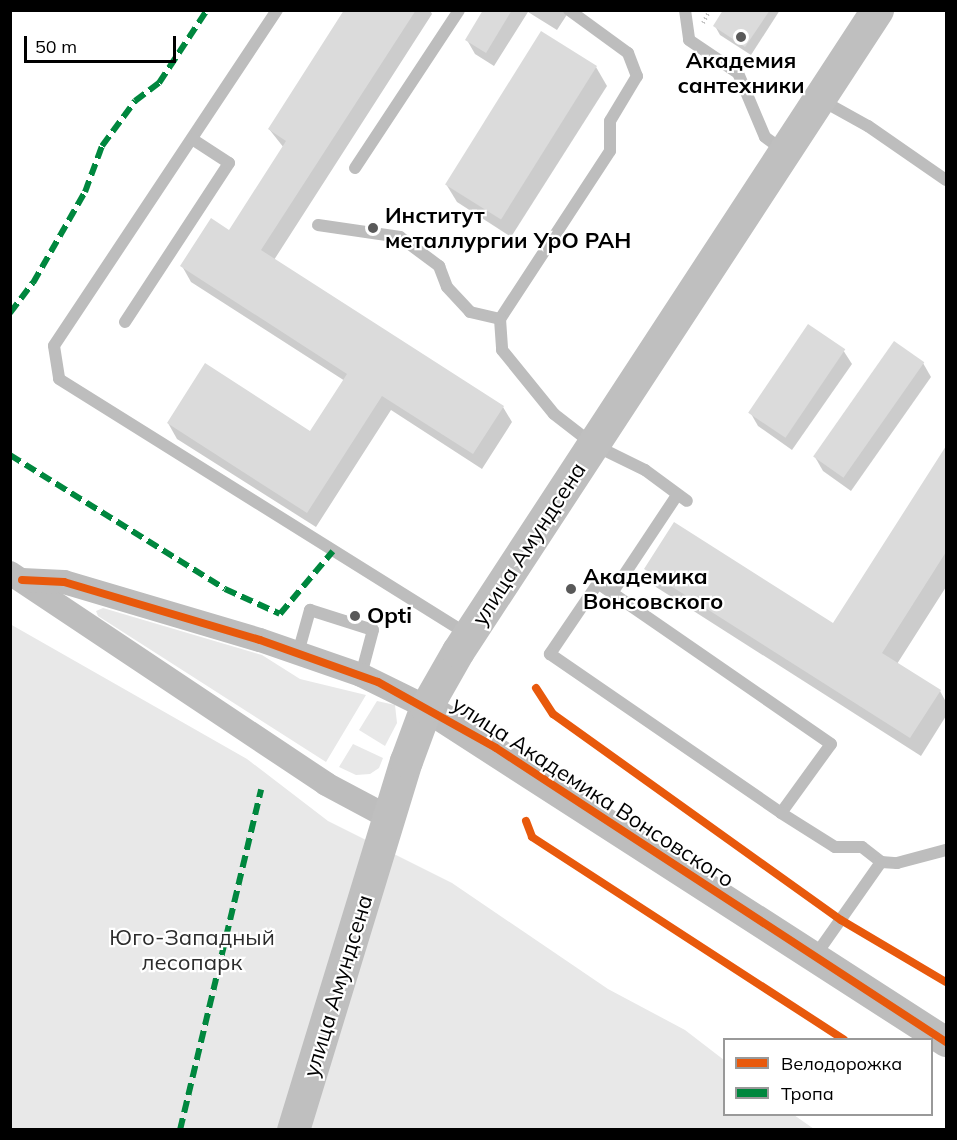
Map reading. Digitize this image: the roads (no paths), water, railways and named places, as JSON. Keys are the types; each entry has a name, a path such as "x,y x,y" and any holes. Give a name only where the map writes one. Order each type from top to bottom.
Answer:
{"main road":[{"name":"улица Амундсена","path":"293,1130 426,706 469,636 877,10"}],"street":[{"name":"улица Академика Вонсовского","path":"16,577 64,582 298,652 361,675 426,706 946,1042"},
{"name":"улица Академика Вонсовского","path":"16,577 326,784 390,818"}],"lane":[{"path":"277,10 54,346 59,379 469,636"},
{"path":"355,168 459,10"},
{"path":"568,10 628,52 637,76 610,121 610,151 500,319 502,350 554,414 594,445 645,470 682,498 612,593"},
{"path":"684,11 689,40 738,73 765,136 785,152"},
{"path":"819,99 868,126 946,180"},
{"path":"125,322 229,163 192,139"},
{"path":"318,225 400,237 439,266 447,287 470,312 500,319"},
{"path":"782,813 831,744 598,583 550,654 782,813 836,847 862,847 881,862 897,863 946,850"},
{"path":"298,652 310,610 373,630 361,675"},
{"path":"815,956 881,862"}],"place":[{"name":"Академия сантехники","path":"741,37"},
{"name":"Институт металлургии УрО РАН","path":"373,228"},
{"name":"Академика Вонсовского","path":"571,589"},
{"name":"Opti","path":"355,616"}],"park label":[{"name":"Юго-Западный лесопарк","path":"192,950"}]}
